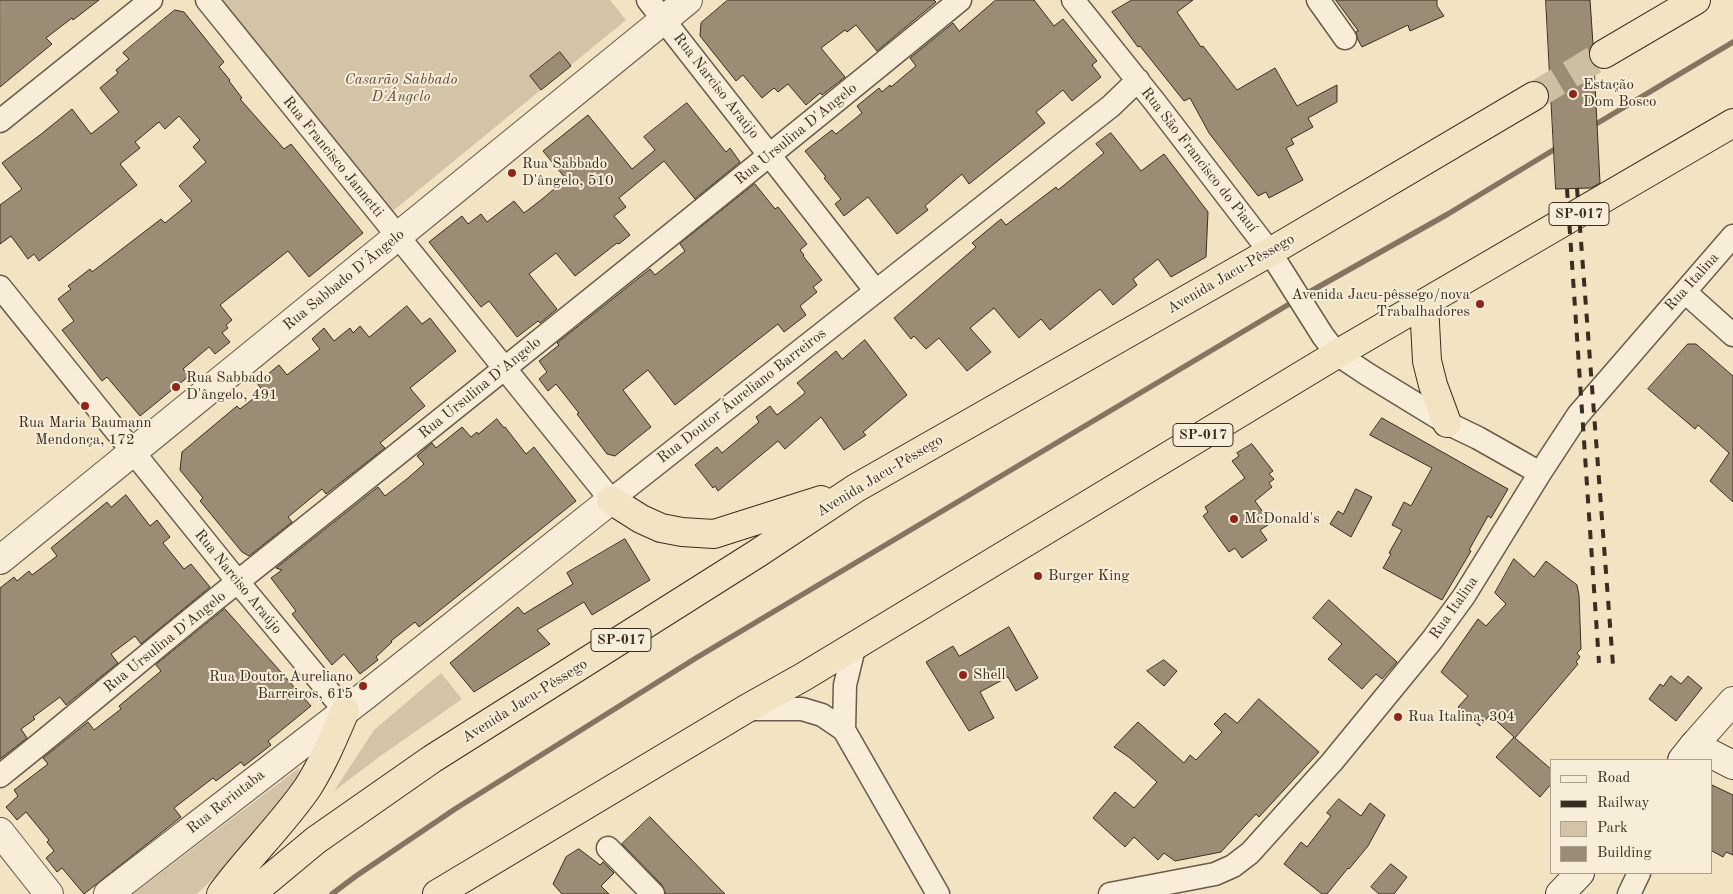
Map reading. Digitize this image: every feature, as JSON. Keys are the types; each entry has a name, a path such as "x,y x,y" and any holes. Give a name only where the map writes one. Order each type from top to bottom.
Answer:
{"highway":[{"path":"1604,54 1696,0"},
{"name":"Avenida Jacu-Pêssego","path":"251,894 316,840 432,759 758,553 856,488 1277,263 1534,96"},
{"name":"SP-017","path":"445,890 1076,513 1330,345 1424,304 1733,123"},
{"path":"1424,304 1427,361 1433,385 1447,423"},
{"path":"611,500 641,520 661,528 682,532 714,534 856,488"},
{"path":"222,894 238,871 307,787 326,756 344,711"}],"street":[{"path":"0,121 151,0"},
{"name":"Rua Francisco Jannetti","path":"208,0 611,500"},
{"name":"Rua Sabbado D'Ângelo","path":"0,560 398,237 656,10 688,0"},
{"name":"Rua Ursulina D'Angelo","path":"0,776 238,582 770,156 960,0"},
{"name":"Rua São Francisco do Piauí","path":"1073,0 1138,80 1277,263 1330,345 1367,374 1447,423 1540,473"},
{"path":"1318,0 1345,38"},
{"name":"Rua Narciso Araújo","path":"656,10 875,290"},
{"name":"Rua Doutor Áureliano Barreiros","path":"344,711 875,290 1111,106 1138,80"},
{"name":"Rua Italina","path":"1110,894 1215,874 1233,866 1250,853 1332,762 1432,640 1464,596 1578,415 1733,236"},
{"name":"Rua Narciso Araújo","path":"0,287 344,711"},
{"path":"1685,292 1733,335"},
{"path":"844,730 845,685 856,644"},
{"path":"1712,759 1688,752 1733,701"},
{"path":"746,709 802,709 822,714 844,730 938,894"},
{"name":"Rua Reriutaba","path":"108,894 344,711"},
{"path":"1713,759 1733,765"},
{"path":"0,832 49,894"},
{"path":"608,848 653,894"},
{"path":"1560,894 1579,874"},
{"path":"1629,894 1639,874"}],"green space":[{"name":"Casarão Sabbado D'Ângelo","path":"213,0 610,0 626,20 388,215"},
{"path":"441,673 462,699 334,791 374,730"},
{"path":"300,767 293,787 231,862 197,894 133,894"}],"building":[{"path":"0,0 99,0 46,38 52,44 0,87"},
{"path":"728,0 934,0 936,2 877,51 856,25 847,32 845,30 821,48 845,77 822,95 820,93 806,105 788,84 778,92 774,88 762,98 743,75 736,81 700,36 701,23"},
{"path":"996,0 1034,0 1054,26 1063,19 1097,61 1092,65 1101,77 1072,101 1063,90 1036,112 1045,123 969,184 962,174 925,206 928,210 897,234 868,197 844,216 835,204 841,199 805,151 832,130 836,134 862,113 857,106 879,88 882,92 890,85 891,87 916,66 910,58 953,23 959,31"},
{"path":"1132,0 1193,0 1177,12 1201,47 1203,46 1237,90 1275,68 1297,106 1337,85 1337,102 1308,118 1313,127 1291,139 1294,144 1286,148 1303,180 1269,198 1266,192 1258,196 1209,133 1190,98 1184,101 1140,46 1138,47 1112,12"},
{"path":"1336,0 1437,0 1437,6 1444,16 1410,31 1408,25 1362,47 1356,32 1358,31"},
{"name":"Estação Dom Bosco","path":"1546,0 1590,0 1593,44 1588,55 1594,65 1600,183 1591,188 1556,189"},
{"path":"175,10 184,12 224,62 219,67 242,98 240,99 284,149 291,144 363,233 309,277 288,251 220,305 232,320 226,325 228,328 222,333 230,342 215,354 209,347 183,369 189,376 140,416 107,377 102,381 62,330 74,321 58,299 71,289 68,286 90,269 92,272 161,219 165,223 192,201 179,186 206,162 193,147 200,140 179,116 165,129 159,122 135,142 140,148 120,164 137,185 39,261 34,254 28,259 11,236 0,244 0,205 22,189 2,163 72,109 91,134 119,112 100,88 118,73 116,70 129,59 123,53"},
{"path":"560,52 571,66 541,90 530,76"},
{"path":"687,103 726,152 730,148 740,162 695,199 664,161 619,198 626,207 614,216 630,235 575,276 556,253 529,274 557,309 540,323 538,321 517,337 489,301 481,307 429,242 462,216 468,224 481,214 487,222 514,201 524,213 541,200 566,179 543,151 588,115 632,169 655,150 644,137"},
{"path":"1111,133 1141,171 1164,154 1208,212 1206,257 1171,277 1158,259 1133,279 1137,285 1113,305 1100,289 1050,330 1041,319 1019,338 994,308 970,328 991,352 967,371 939,338 926,349 914,336 911,339 894,318 976,247 972,243 1001,219 1006,225 1056,187 1058,190 1104,153 1096,144"},
{"path":"755,184 775,209 778,207 807,244 800,250 822,280 813,287 817,292 800,306 806,315 784,332 778,324 675,405 648,370 623,390 651,427 615,456 607,454 577,414 579,413 556,384 548,391 539,379 547,372 539,361 559,345 557,343 650,269 655,275 685,251 680,244"},
{"path":"407,306 422,324 430,318 456,351 410,388 425,406 380,443 385,448 326,494 322,489 288,517 292,522 249,556 242,552 200,501 203,498 180,470 182,452 237,406 240,409 263,391 257,383 279,365 287,375 320,349 312,339 324,328 334,341 350,328 353,333 360,326 369,337"},
{"path":"865,340 907,395 863,432 866,435 844,450 821,417 785,449 778,441 718,491 715,486 713,488 695,465 717,447 722,453 759,422 756,417 770,406 777,415 804,394 805,392 797,383 836,351 842,359"},
{"path":"1688,344 1696,344 1733,376 1733,502 1710,481 1729,453 1698,425 1695,429 1648,389"},
{"path":"1382,418 1508,489 1491,518 1488,516 1469,550 1471,551 1442,600 1383,568 1402,530 1392,525 1404,502 1411,506 1432,468 1370,435"},
{"path":"497,419 526,454 534,447 576,501 419,627 415,622 391,641 376,657 378,660 360,674 344,654 332,665 292,614 296,611 271,578 282,570 276,568 378,487 385,496 408,478 424,464 417,456 432,443 436,448 462,427 471,437 477,432 478,434"},
{"path":"1252,444 1273,471 1269,474 1274,479 1269,483 1272,487 1255,501 1271,523 1260,530 1267,540 1242,558 1235,548 1229,552 1203,516 1208,512 1205,507 1245,478 1232,461 1239,456 1237,453"},
{"path":"1356,489 1372,497 1351,537 1330,524 1338,511 1343,514"},
{"path":"126,495 150,526 157,520 170,537 163,543 184,569 191,564 210,587 141,644 135,636 111,654 118,663 66,705 60,697 33,717 35,719 21,729 27,738 0,759 0,588 14,577 17,581 29,571 32,575 57,556 51,548 107,502 111,507"},
{"path":"625,539 650,580 592,615 584,602 537,630 550,644 474,692 450,663 518,607 524,614 573,584 567,573"},
{"path":"1514,559 1534,577 1546,561 1577,585 1581,649 1577,653 1580,657 1576,662 1578,664 1515,738 1550,768 1550,785 1540,797 1496,757 1514,737 1490,715 1480,726 1458,707 1468,696 1441,672 1478,619 1486,626 1506,604 1495,593"},
{"path":"1329,600 1397,662 1382,679 1376,674 1362,689 1328,659 1342,644 1313,618"},
{"path":"225,609 311,706 268,741 271,745 244,766 241,762 216,781 213,778 174,808 181,817 84,894 62,868 57,872 46,858 54,851 47,842 49,840 26,812 17,820 6,807 18,796 14,790 48,764 43,758 88,722 94,730 121,709 119,706 161,671 156,665"},
{"path":"1009,627 1038,678 1016,691 1008,677 980,692 994,718 969,731 926,662 953,646 959,656"},
{"path":"1164,660 1177,671 1164,686 1147,671"},
{"path":"1671,676 1681,684 1688,676 1702,688 1676,721 1649,699 1660,684 1663,686"},
{"path":"1259,699 1319,752 1259,817 1256,814 1221,852 1175,861 1164,853 1158,860 1134,837 1125,847 1093,818 1115,792 1134,808 1157,782 1130,758 1114,747 1138,722 1184,763 1190,755 1196,760 1222,732 1214,724 1225,713 1237,723"},
{"path":"1713,785 1733,795 1733,855 1726,852 1723,857 1713,852"},
{"path":"1339,799 1361,816 1370,803 1385,815 1368,846 1327,894 1322,894 1284,864 1301,842 1307,847 1331,816 1327,813"},
{"path":"650,817 725,894 666,894 662,885 622,844"},
{"path":"579,849 600,865 603,862 614,873 601,886 609,894 562,894 553,884 566,857"},
{"path":"1391,864 1407,877 1394,894 1379,894 1371,887"}],"waterway":[{"path":"1591,127 1733,42"},
{"path":"1304,295 1448,214 1560,146"},
{"path":"332,894 455,809 696,658 1296,300"}],"tunnel":[{"path":"1534,96 1604,54"}],"railway":[{"path":"1577,188 1613,665"},
{"path":"1567,189 1599,663"}],"place":[{"name":"Estação Dom Bosco","path":"1573,94"},
{"name":"Rua Sabbado D'ângelo, 510","path":"512,173"},
{"name":"Avenida Jacu-pêssego/nova Trabalhadores","path":"1480,304"},
{"name":"Rua Sabbado D'ângelo, 491","path":"176,387"},
{"name":"Rua Maria Baumann Mendonça, 172","path":"85,406"},
{"name":"McDonald's","path":"1234,519"},
{"name":"Burger King","path":"1038,576"},
{"name":"Shell","path":"963,675"},
{"name":"Rua Doutor Aureliano Barreiros, 615","path":"363,686"},
{"name":"Rua Italina, 304","path":"1398,717"}]}
